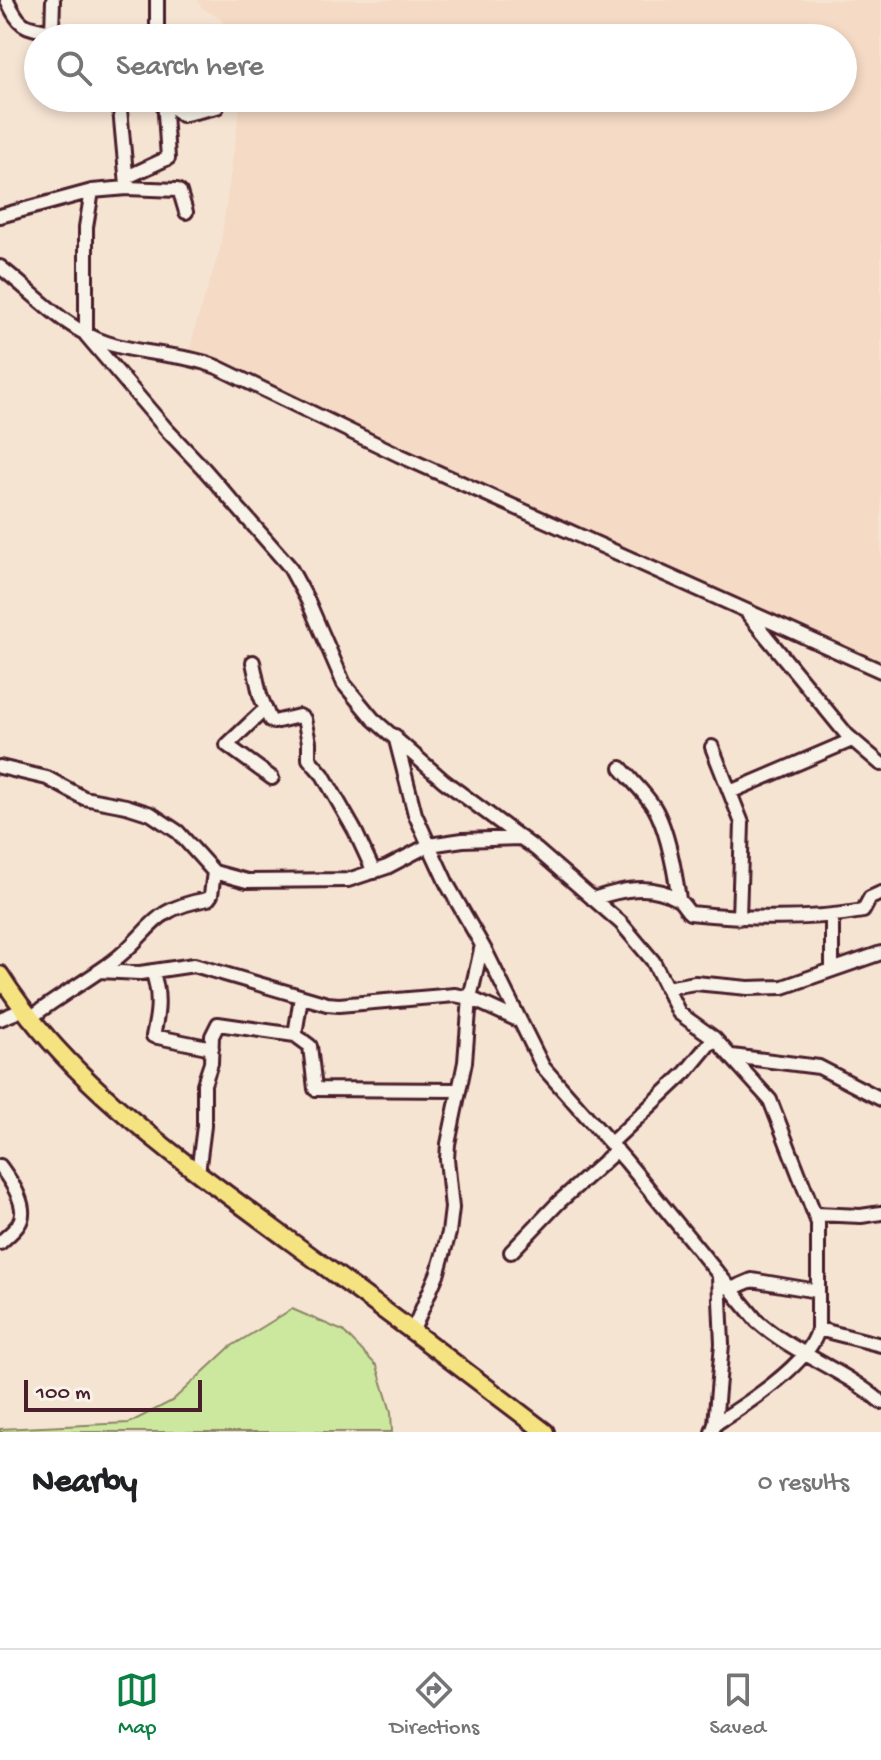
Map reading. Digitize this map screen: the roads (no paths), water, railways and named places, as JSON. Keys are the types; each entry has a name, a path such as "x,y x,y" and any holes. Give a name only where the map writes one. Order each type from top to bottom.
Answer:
{"main road":[{"path":"0,975 26,1014 79,1073 198,1173 413,1330 545,1432"}],"street":[{"path":"7,0 17,21 24,26"},
{"path":"53,0 56,24"},
{"path":"157,0 157,24"},
{"path":"120,112 127,183"},
{"path":"0,216 127,183 168,158 163,112"},
{"path":"127,183 177,190 186,212"},
{"path":"86,335 86,227 92,191"},
{"path":"0,267 86,335 289,566 308,601 344,684 373,719 444,781 593,899 653,961 683,1018 714,1038 770,1100 803,1190 816,1214 818,1329 806,1354 714,1428"},
{"path":"86,335 146,353 190,358 217,367 399,455 881,671"},
{"path":"746,611 852,740 881,764"},
{"path":"253,662 270,720 302,717 309,742 309,759 329,785 374,872"},
{"path":"265,709 227,745 272,778"},
{"path":"395,736 415,814 429,845 535,1054 551,1078 614,1147 719,1277 770,1333 844,1374 881,1402"},
{"path":"730,792 852,740"},
{"path":"712,747 742,823 739,918"},
{"path":"0,767 47,778 75,796 151,814 178,832 214,872 247,881 348,880 374,872 429,845 519,838"},
{"path":"621,768 660,819 679,899 690,913 739,918 832,917 863,911 870,898 881,893"},
{"path":"0,1019 26,1014 99,971 128,949 164,912 208,899 214,872"},
{"path":"593,899 633,888 679,899"},
{"path":"832,917 832,968"},
{"path":"413,1330 438,1272 449,1233 452,1208 447,1159 465,1062 470,998 482,945"},
{"path":"666,988 695,983 748,988 783,987 881,953"},
{"path":"99,971 125,974 186,964 203,966 301,997 339,1005 430,996 470,998 518,1020"},
{"path":"152,971 157,985 158,1008 153,1036 212,1048"},
{"path":"295,1035 301,997"},
{"path":"198,1173 204,1126 204,1084 211,1063 212,1036 218,1024 295,1035 310,1046 315,1089 459,1090"},
{"path":"511,1252 686,1072 714,1038"},
{"path":"732,1056 819,1067 881,1099"},
{"path":"0,1166 15,1187 21,1218 20,1224 0,1243"},
{"path":"816,1214 861,1216 881,1213"},
{"path":"714,1428 722,1344 719,1277"},
{"path":"731,1289 752,1280 817,1291"},
{"path":"818,1329 881,1345"}]}
